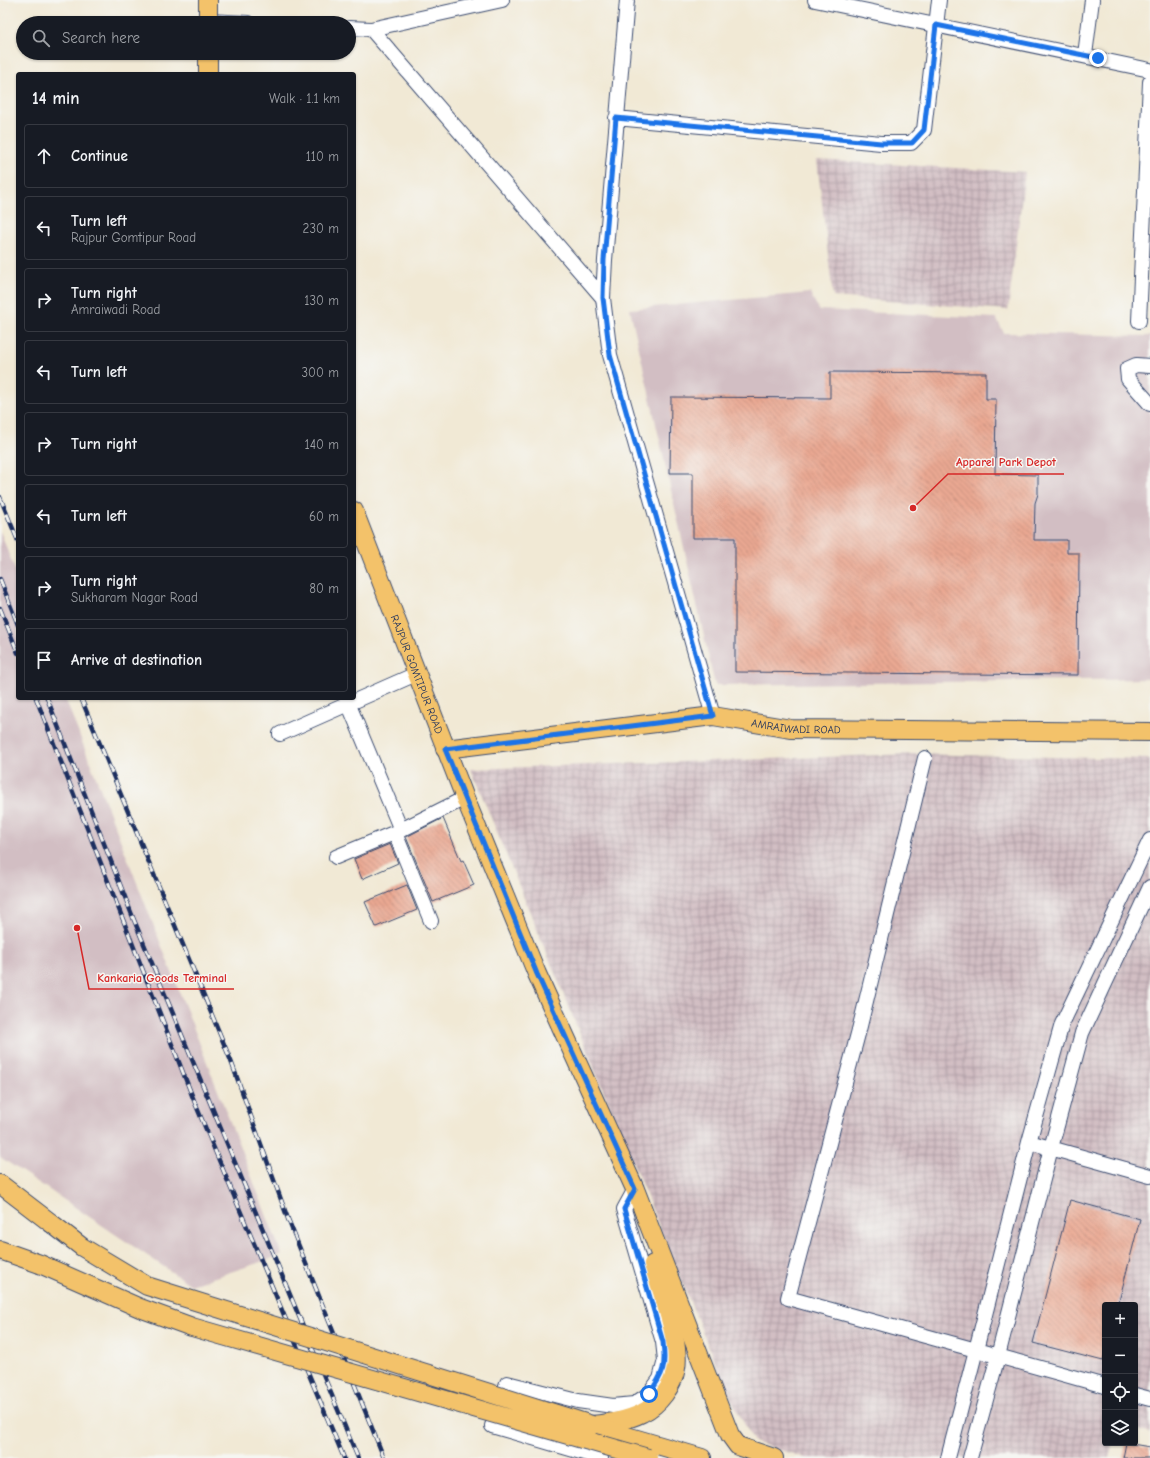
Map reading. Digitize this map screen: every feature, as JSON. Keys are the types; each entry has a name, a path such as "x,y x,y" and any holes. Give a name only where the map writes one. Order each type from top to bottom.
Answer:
{"main road":[{"path":"208,0 208,16"},
{"path":"208,60 208,72"},
{"name":"RAJPUR GOMTIPUR ROAD","path":"356,516 445,749 537,974 635,1189"},
{"name":"AMRAIWADI ROAD","path":"445,749 713,716 791,729 1150,732"},
{"path":"0,1184 82,1247 147,1286 702,1458"},
{"path":"592,1425 621,1421 642,1413 652,1407 664,1395 672,1381 676,1368 676,1348 669,1318 641,1225 635,1189"},
{"path":"635,1189 730,1435 738,1446 774,1458"},
{"path":"0,1250 40,1264 140,1308 192,1327 648,1458"}],"street":[{"path":"356,28 371,29 502,0"},
{"path":"627,0 604,260 603,298 610,355 713,716"},
{"path":"815,0 1085,55 1150,70"},
{"path":"616,118 881,143 912,143 924,130 939,0"},
{"path":"1085,55 1092,0"},
{"path":"371,29 603,298"},
{"path":"1139,321 1150,82"},
{"path":"1150,366 1136,365 1128,370 1128,380 1150,404"},
{"path":"356,698 416,674"},
{"path":"280,734 348,701 431,922"},
{"path":"925,758 859,1030 788,1298 1102,1385"},
{"path":"336,857 398,832 465,798"},
{"path":"948,1458 1029,1142 1062,1024 1150,840"},
{"path":"970,1458 1082,1033 1150,887"},
{"path":"1029,1142 1150,1176"},
{"path":"601,1458 492,1426 507,1383 578,1401 613,1406 634,1404 649,1394 660,1379 665,1360 663,1342 624,1209 635,1189"},
{"path":"1138,1396 1150,1399"}],"shaded area":[{"path":"817,160 1025,172 1008,310 833,297"},
{"path":"810,293 819,310 996,318 1004,333 1150,336 1150,679 715,685 630,309"},
{"path":"0,531 16,573 16,700 66,700 282,1255 191,1285 0,1157"},
{"path":"913,754 1150,759 1150,1434 1138,1430 1138,1302 1102,1302 1102,1446 1112,1446 1109,1458 806,1458 754,1442 726,1389 471,769"}],"building":[{"path":"830,372 986,373 986,399 996,399 995,474 1038,475 1038,494 1035,503 1034,540 1067,540 1067,553 1079,553 1078,675 735,672 735,538 693,538 693,473 670,473 671,397 830,398"},
{"path":"443,818 461,861 463,860 474,885 433,902 406,837"},
{"path":"390,844 398,863 362,879 354,859"},
{"path":"407,885 417,910 376,927 365,902"},
{"path":"1070,1200 1140,1219 1119,1302 1102,1302 1102,1361 1033,1343"},
{"path":"1138,1445 1150,1447 1150,1458 1123,1458 1125,1446"}],"railway":[{"path":"0,497 16,536"},
{"path":"0,579 16,620"},
{"path":"0,608 16,648"},
{"path":"37,700 195,1103 344,1458"},
{"path":"48,700 134,920 358,1458"},
{"path":"82,700 231,1061 288,1219 384,1458"}],"place":[{"name":"Apparel Park Depot","path":"913,508"},
{"name":"Kankaria Goods Terminal","path":"77,928"}],"route":[{"path":"649,1394 660,1379 665,1360 663,1342 624,1209 635,1189 537,974 445,749 713,716 610,355 603,298 604,260 616,118 881,143 912,143 924,130 936,25 1098,58"}]}
